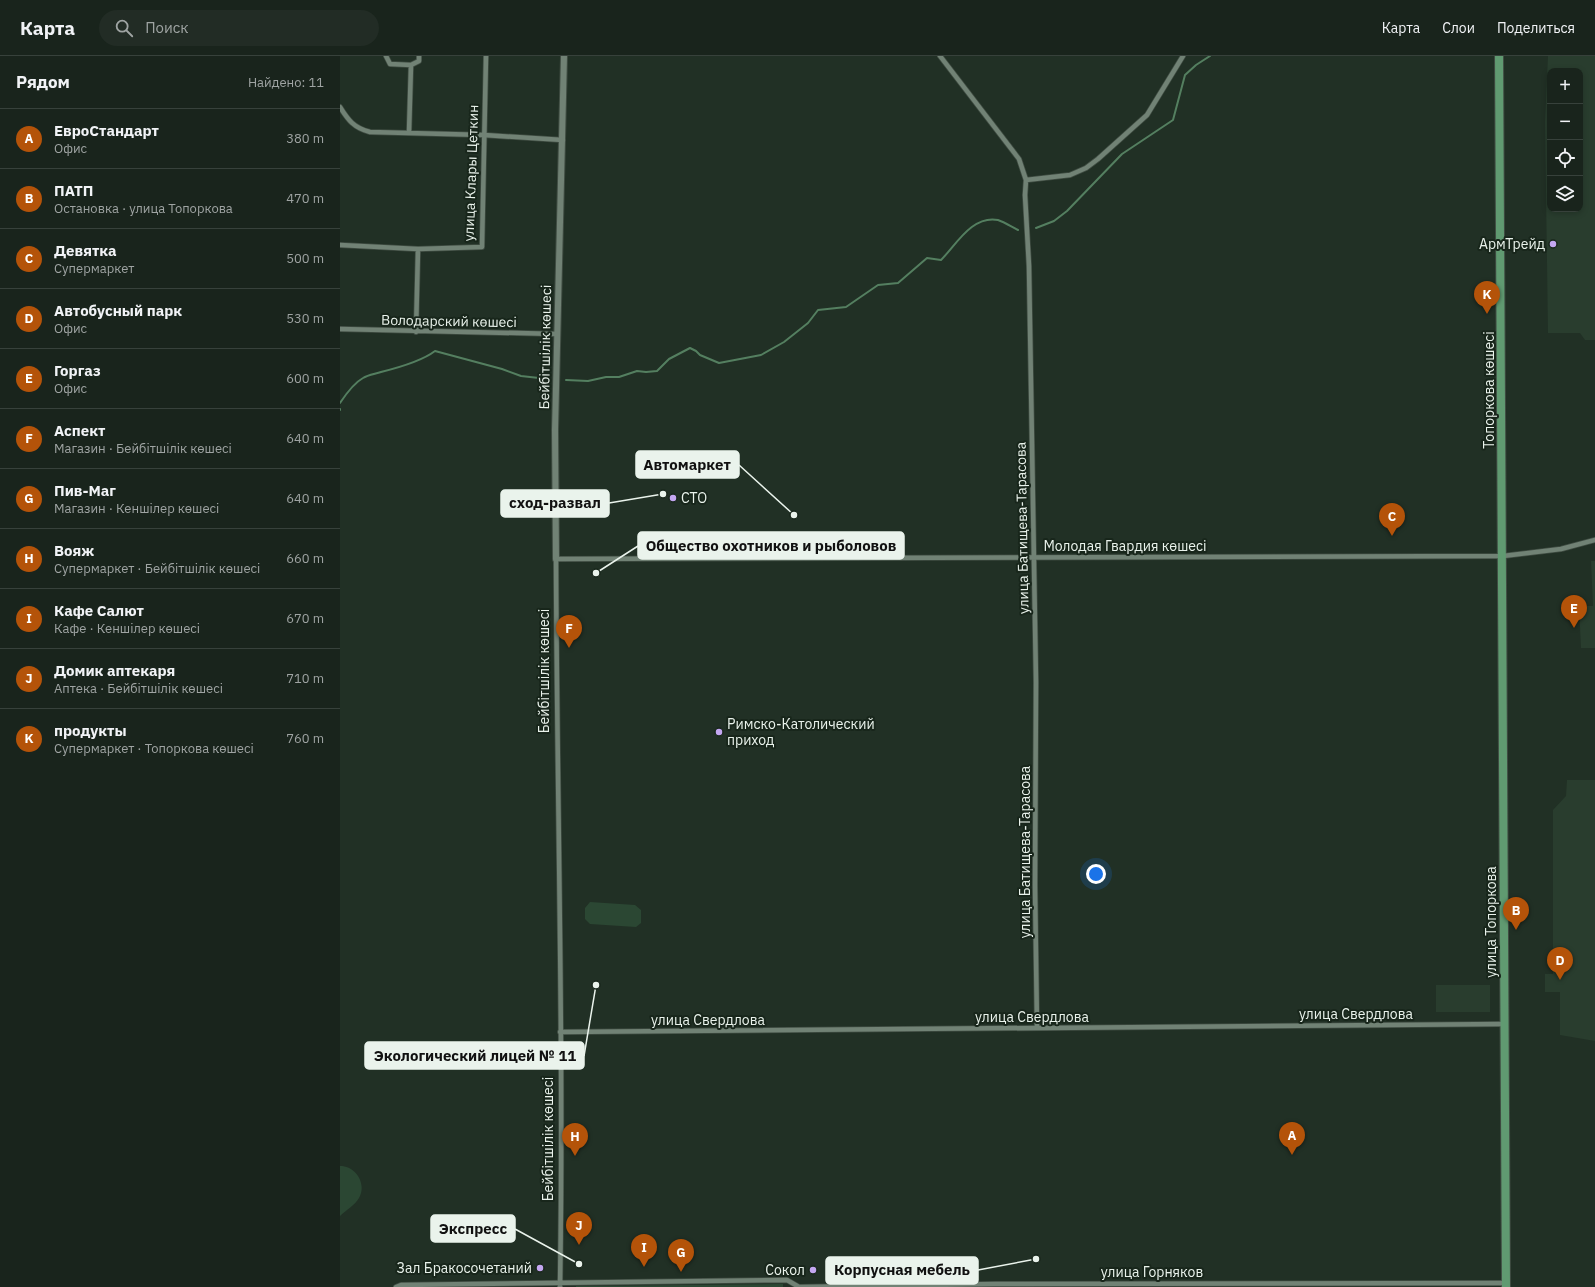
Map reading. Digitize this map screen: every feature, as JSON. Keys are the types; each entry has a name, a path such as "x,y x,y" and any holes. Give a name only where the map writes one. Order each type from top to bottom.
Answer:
{"highway":[{"name":"Топоркова көшесі","path":"1499,56 1503,556"},
{"name":"улица Топоркова","path":"1503,556 1506,1285"}],"street":[{"path":"386,56 390,64 411,65 418,61 419,56"},
{"name":"улица Клары Цеткин","path":"340,244 418,249 482,247 486,56"},
{"name":"Бейбітшілік көшесі","path":"560,1285 560,1032 556,559 557,334 564,56"},
{"name":"улица Батищева-Тарасова","path":"940,56 1019,159 1026,180 1025,195 1029,266 1036,682 1035,885 1037,1028"},
{"path":"1026,180 1070,175 1086,168 1098,159 1147,115 1183,56"},
{"path":"409,133 411,65"},
{"path":"340,107 350,123 360,130 370,132 484,135 563,140"},
{"path":"416,332 418,249"},
{"name":"Володарский көшесі","path":"340,329 416,332 557,334"},
{"name":"Молодая Гвардия көшесі","path":"556,559 1503,556 1561,549 1595,540"},
{"name":"улица Свердлова","path":"560,1032 1505,1024"},
{"path":"396,1287 475,1283 560,1285 787,1280 799,1287"},
{"name":"улица Горняков","path":"799,1287 1037,1285 1506,1285"}],"shaded area":[{"path":"1548,56 1595,56 1595,340 1585,340 1580,333 1548,333 1545,122 1547,78 1547,212 1583,212 1583,68 1547,68"},
{"path":"1591,561 1595,561 1595,648 1581,648 1579,606 1593,606"},
{"path":"1567,780 1595,780 1595,1041 1560,1035 1560,992 1545,992 1545,974 1553,974 1553,810 1566,796"},
{"path":"590,902 635,905 641,910 641,923 636,927 590,924 585,919 585,908"},
{"path":"1436,985 1490,985 1490,1012 1436,1012"},
{"path":"340,1166 351,1169 355,1172 361,1182 362,1187 357,1201 340,1216"},
{"path":"783,1284 783,1287 576,1287 576,1286"}],"waterway":[{"path":"1036,228 1054,221 1067,211 1122,154 1173,120 1185,75 1196,65 1210,56"},
{"path":"566,380 588,381 606,377 619,377 637,371 657,371 669,359 690,348 700,355 719,363 761,355 784,342 808,323 818,310 846,307 878,285 898,283 927,258 941,260 965,232 980,222 998,220 1018,230"},
{"path":"340,403 353,386 363,378 409,364 430,355 435,351 502,369 521,376 548,379"}],"place":[{"name":"АрмТрейд","path":"1553,244"},
{"name":"продукты","path":"1487,314"},
{"name":"сход-развал","path":"663,494"},
{"name":"СТО","path":"673,498"},
{"name":"Автомаркет","path":"794,515"},
{"name":"Девятка","path":"1392,536"},
{"name":"Общество охотников и рыболовов","path":"596,573"},
{"name":"Горгаз","path":"1574,628"},
{"name":"Аспект","path":"569,648"},
{"name":"Римско-Католический приход","path":"719,732"},
{"name":"ПАТП","path":"1516,930"},
{"name":"Автобусный парк","path":"1560,980"},
{"name":"Экологический лицей № 11","path":"596,985"},
{"name":"ЕвроСтандарт","path":"1292,1155"},
{"name":"Вояж","path":"575,1156"},
{"name":"Домик аптекаря","path":"579,1245"},
{"name":"Корпусная мебель","path":"1036,1259"},
{"name":"Экспресс","path":"579,1264"},
{"name":"Кафе Салют","path":"644,1267"},
{"name":"Зал Бракосочетаний","path":"540,1268"},
{"name":"Сокол","path":"813,1270"},
{"name":"Пив-Маг","path":"681,1272"}]}
